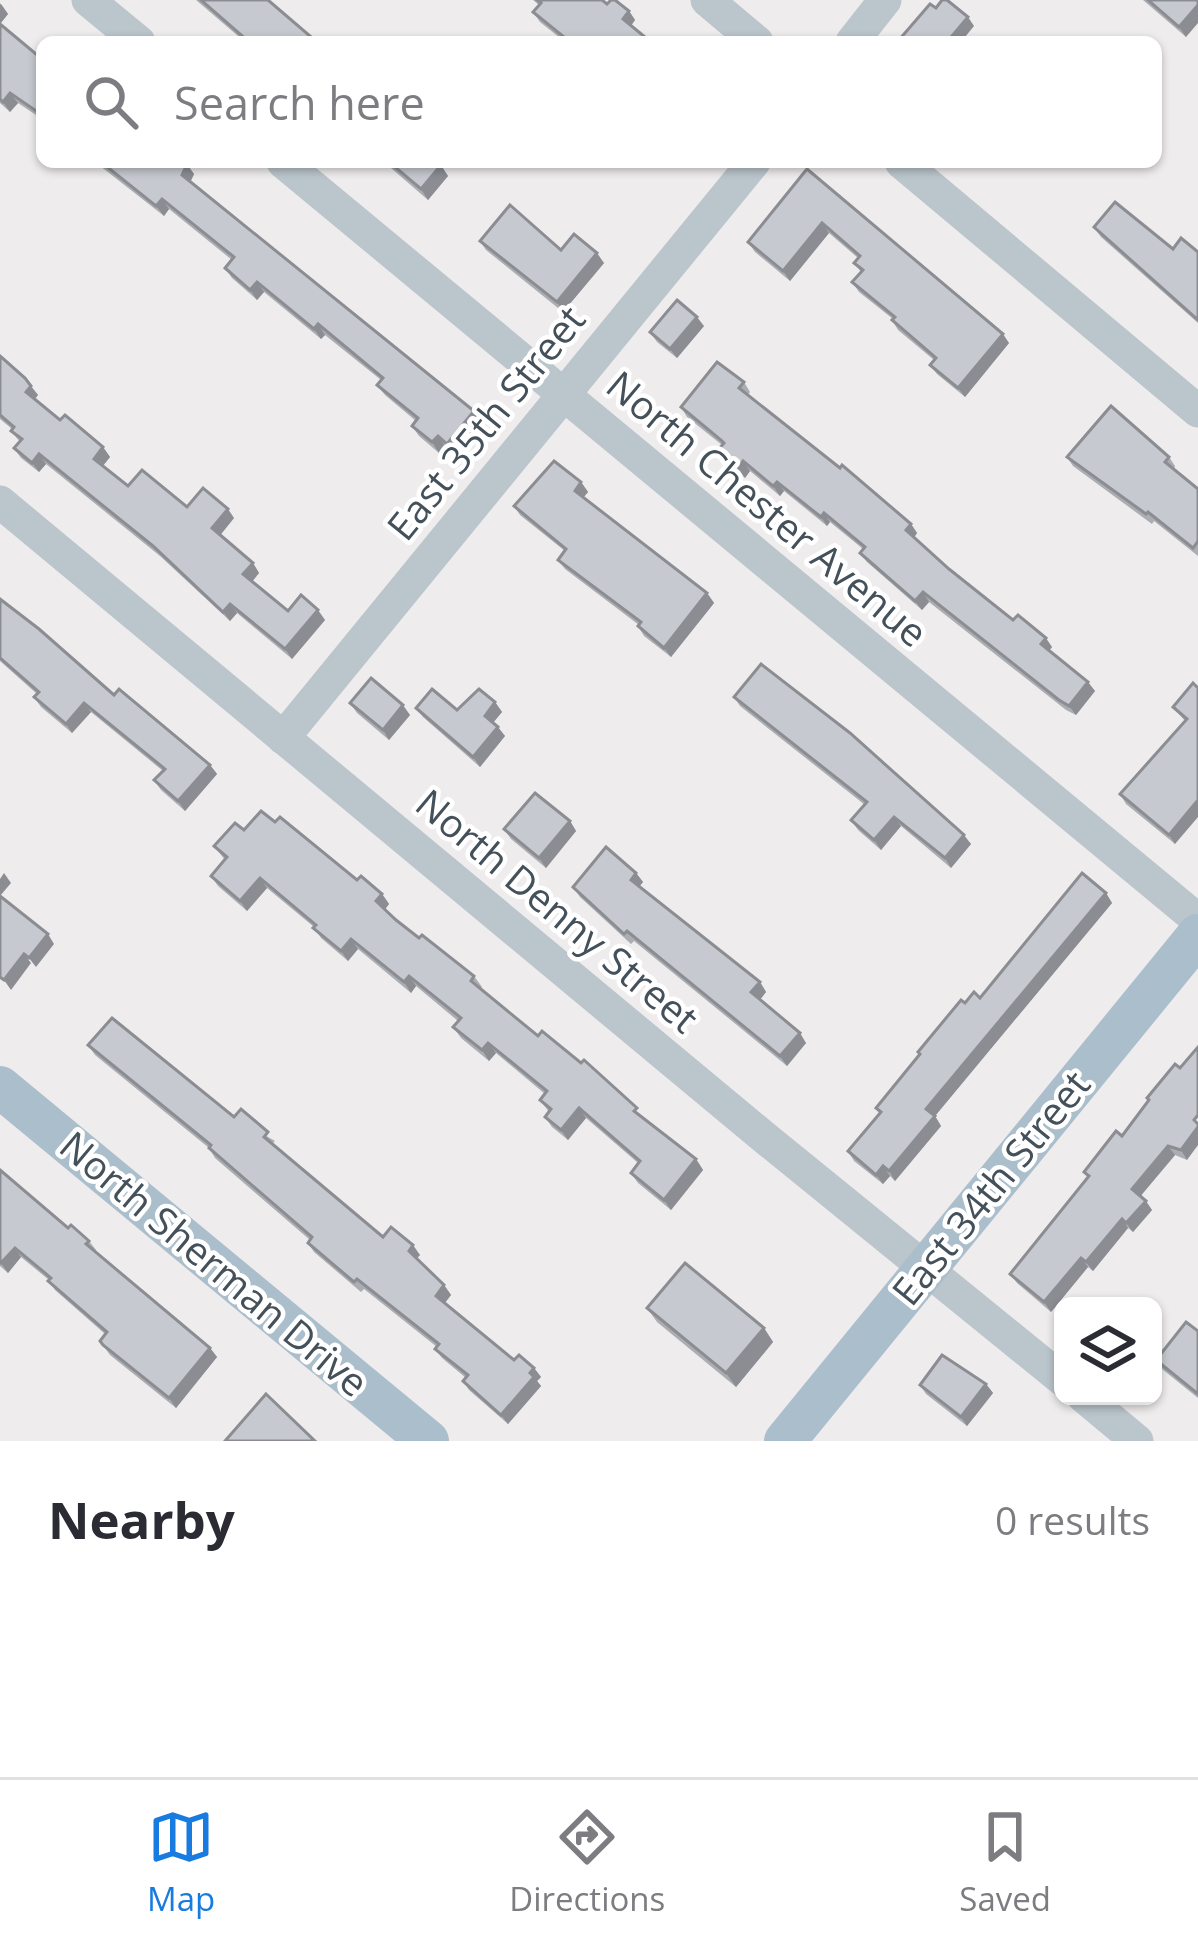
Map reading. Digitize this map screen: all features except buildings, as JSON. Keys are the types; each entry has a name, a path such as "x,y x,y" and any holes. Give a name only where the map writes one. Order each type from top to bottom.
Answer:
{"main road":[{"name":"East 34th Street","path":"784,1441 1198,935"},
{"name":"North Sherman Drive","path":"0,1087 428,1441"}],"street":[{"path":"88,0 132,36"},
{"path":"706,0 750,36"},
{"path":"857,36 886,0"},
{"name":"North Chester Avenue","path":"290,168 1198,920"},
{"name":"East 35th Street","path":"283,738 749,168"},
{"path":"908,168 1198,411"},
{"name":"North Denny Street","path":"0,502 1054,1373"},
{"path":"1094,1405 1137,1441"}]}
